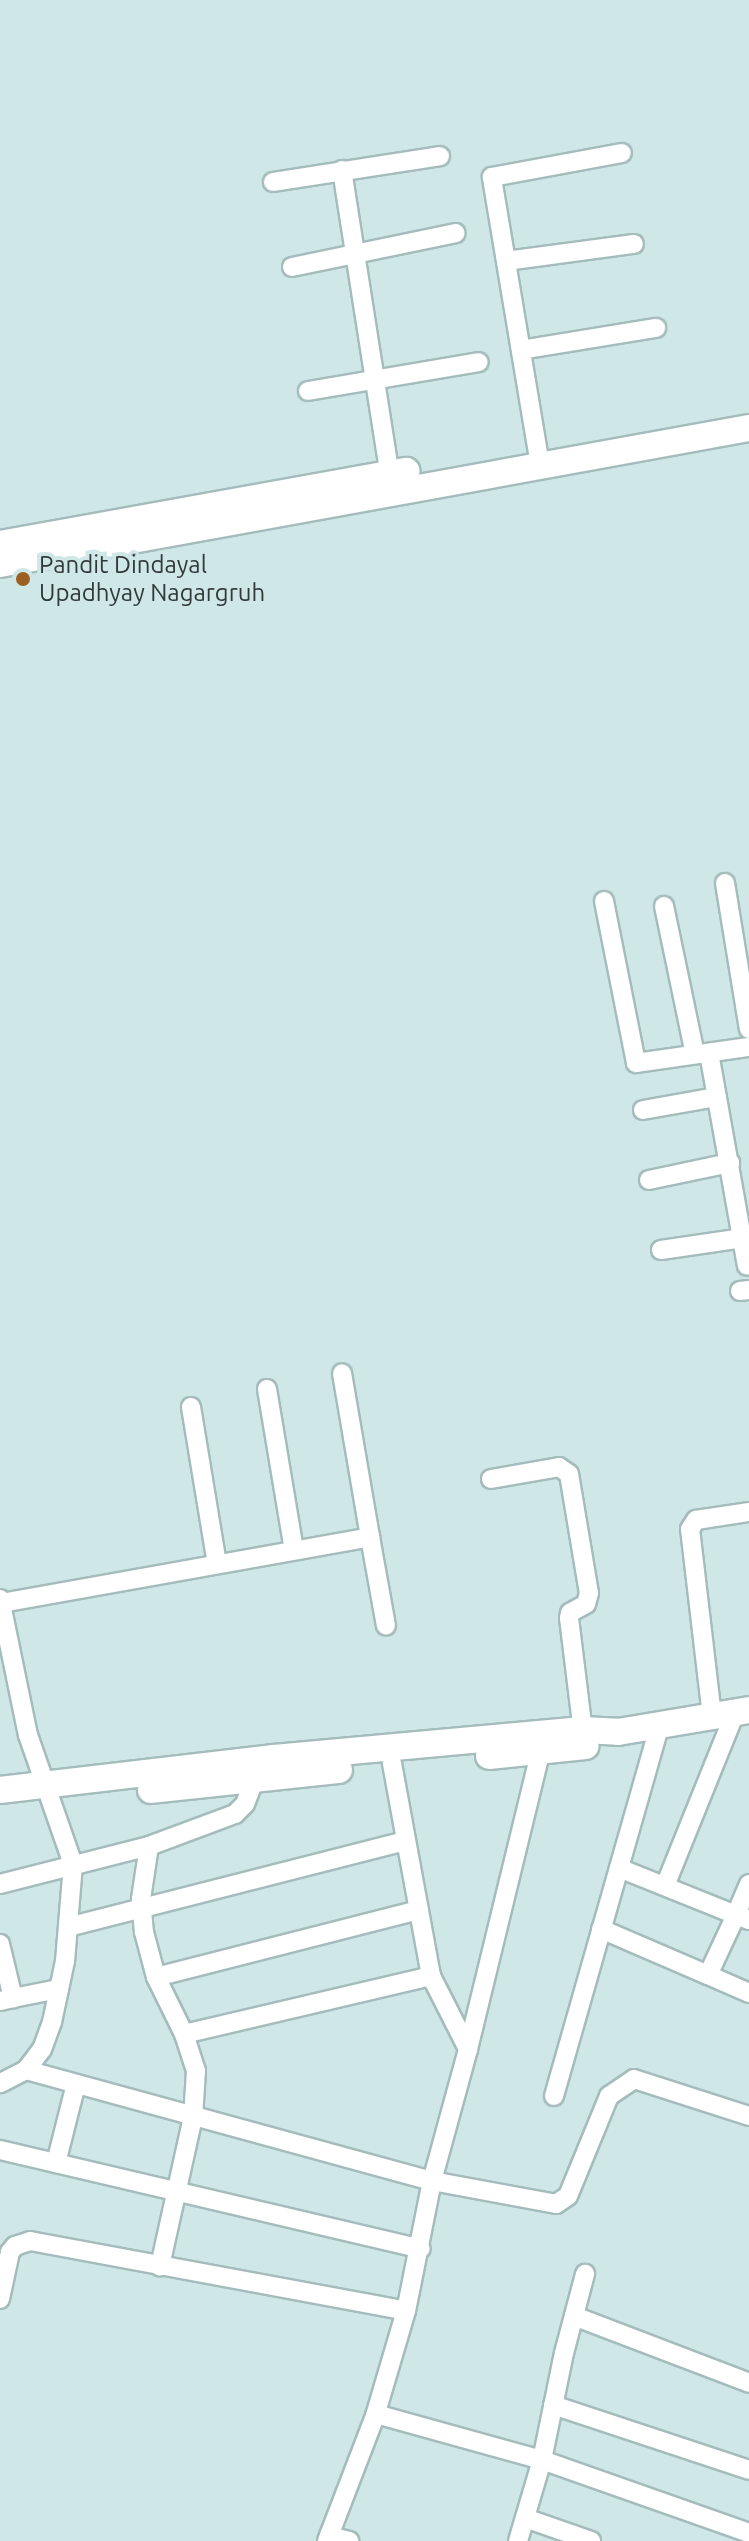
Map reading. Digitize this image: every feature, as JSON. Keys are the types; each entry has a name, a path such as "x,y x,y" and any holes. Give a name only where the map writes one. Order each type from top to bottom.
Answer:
{"street":[{"path":"538,457 492,177 622,153"},
{"path":"273,182 440,156"},
{"path":"342,170 391,483"},
{"path":"292,267 456,233"},
{"path":"506,261 634,244"},
{"path":"521,350 656,328"},
{"path":"308,391 479,362"},
{"path":"538,457 749,411"},
{"path":"0,544 538,457 749,428"},
{"path":"0,564 391,483"},
{"path":"725,883 749,1029"},
{"path":"604,901 636,1063 749,1047"},
{"path":"664,906 702,1054 717,1097 747,1266"},
{"path":"643,1110 717,1097"},
{"path":"649,1180 730,1163"},
{"path":"661,1250 743,1238"},
{"path":"342,1373 386,1626"},
{"path":"267,1389 294,1550"},
{"path":"191,1407 217,1564"},
{"path":"491,1479 559,1467 569,1474 589,1593 586,1604 570,1613 569,1618 584,1738"},
{"path":"665,1886 732,1713 690,1529 696,1520 749,1512"},
{"path":"0,2083 26,2070 42,2049 59,1989 73,1864 28,1735 0,1601 370,1537"},
{"path":"0,1806 48,1792 584,1738 732,1713"},
{"path":"554,2096 660,1725"},
{"path":"0,1790 48,1792 254,1781 540,1743"},
{"path":"349,2541 328,2538 376,2414 406,2311 421,2249 432,2181 468,2049 540,1743"},
{"path":"392,1763 431,1976 468,2049"},
{"path":"0,1884 149,1846 235,1814 245,1804 254,1781"},
{"path":"68,1927 142,1911 405,1841"},
{"path":"149,1846 142,1911 144,1932 156,1977 184,2034 196,2071 193,2117 160,2266"},
{"path":"619,1868 743,1918"},
{"path":"708,1975 743,1918 749,1884"},
{"path":"156,1977 419,1910"},
{"path":"601,1929 749,1993"},
{"path":"0,1944 7,2000 59,1989"},
{"path":"184,2034 431,1976"},
{"path":"26,2070 432,2181 525,2201 556,2204 564,2201 609,2096 634,2079 749,2116"},
{"path":"56,2163 76,2084"},
{"path":"0,2150 421,2249"},
{"path":"0,2299 10,2252 15,2246 30,2241 406,2311"},
{"path":"518,2541 542,2460 585,2274"},
{"path":"574,2316 749,2383"},
{"path":"553,2405 749,2470"},
{"path":"376,2414 542,2460 749,2533"},
{"path":"525,2518 591,2541"}],"place":[{"name":"Pandit Dindayal Upadhyay Nagargruh","path":"23,579"}]}
